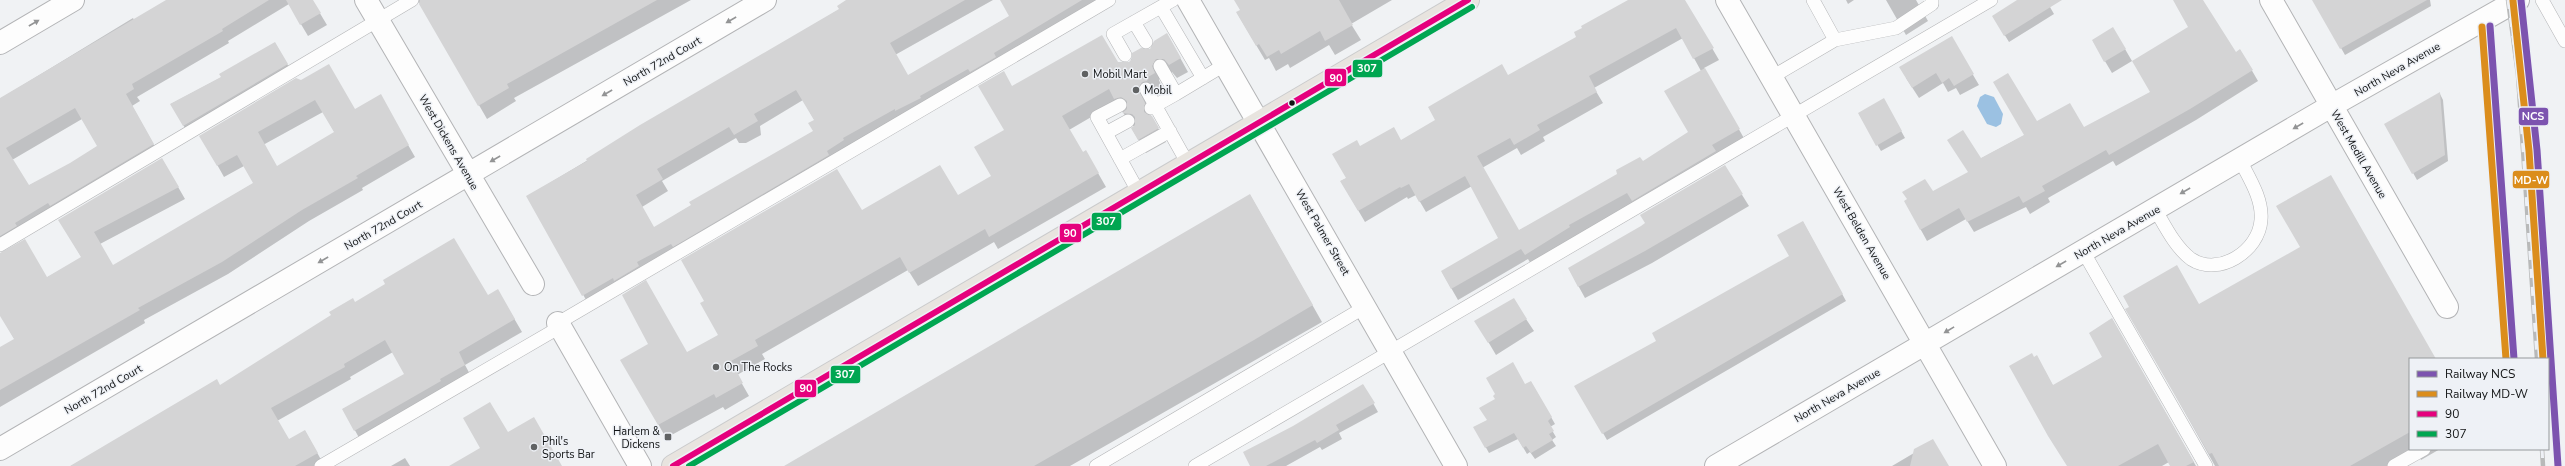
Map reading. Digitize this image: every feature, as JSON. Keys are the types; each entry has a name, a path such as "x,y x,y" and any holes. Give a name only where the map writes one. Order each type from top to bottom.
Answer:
{"main road":[{"path":"673,466 1468,0"}],"street":[{"path":"0,43 73,0"},
{"name":"West Dickens Avenue","path":"366,0 533,284"},
{"name":"North 72nd Court","path":"0,450 765,0"},
{"name":"West Palmer Street","path":"1188,0 1260,122 1456,466"},
{"name":"West Belden Avenue","path":"1727,0 1995,466"},
{"name":"West Medill Avenue","path":"2271,0 2447,307"},
{"name":"North Neva Avenue","path":"1716,466 2331,106 2518,0"},
{"path":"559,325 640,466"}],"lane":[{"path":"0,245 412,0"},
{"path":"321,466 1109,0"},
{"path":"1125,55 1113,34 1173,0"},
{"path":"1813,0 1835,40"},
{"path":"1772,77 1835,40 1896,28 1932,4 1932,0"},
{"path":"1196,466 1991,0"},
{"path":"2542,0 2565,41"},
{"path":"1161,7 1203,78"},
{"path":"1134,22 1146,42"},
{"path":"1153,107 1226,64"},
{"path":"1160,66 1176,94"},
{"path":"1144,89 1153,107 1170,131 1188,164"},
{"path":"1120,105 1097,117 1139,193"},
{"path":"1106,133 1128,121"},
{"path":"1120,159 1170,131"},
{"path":"2155,209 2185,254 2204,265 2224,263 2244,253 2254,243 2262,219 2257,194 2240,160"},
{"path":"2083,251 2206,466"},
{"path":"1096,466 1365,307"},
{"path":"2394,466 2422,450"}],"water":[{"path":"1985,94 1994,97 2003,114 2001,124 1996,127 1987,124 1977,106 1980,97"}],"building":[{"path":"166,0 269,0 222,29 223,31 132,84 134,89 126,94 154,144 50,206 48,203 15,223 17,226 0,236 0,98","holes":["75,108 97,146 70,163 29,185 6,148"]},
{"path":"286,0 313,0 321,13 300,25"},
{"path":"420,0 657,0 507,84 509,88 478,106 419,4"},
{"path":"846,0 965,0 890,43 908,75 1009,16 1000,0 1082,0 994,53 996,57 970,72 968,69 920,96 921,98 895,111 895,109 843,138 844,140 827,151 829,155 673,247 671,244 637,262 639,266 614,281 613,278 582,296 526,196 587,161 586,159 640,125 839,9 837,6","holes":["796,90 814,120 808,123 813,131 689,202 691,205 654,227 636,195 663,179 657,169 729,127 734,135 758,121 754,114"]},
{"path":"1234,0 1339,0 1353,25 1325,41 1320,31 1281,54 1279,50 1267,57 1259,44 1256,46 1236,12 1240,10"},
{"path":"1628,0 1685,0 1714,48 1693,59 1676,28 1589,76 1597,92 1537,125 1540,130 1514,145 1510,138 1477,156 1519,230 1617,174 1616,170 1640,157 1643,161 1688,132 1664,91 1705,68 1740,129 1712,145 1716,151 1632,201 1627,193 1569,225 1570,227 1525,255 1521,249 1451,289 1441,271 1498,238 1465,176 1419,202 1409,184 1401,188 1400,187 1358,211 1340,181 1346,178 1332,154 1357,140 1360,146 1394,127 1401,140 1435,120 1428,107 1502,64 1508,75 1576,37 1574,32 1582,28 1581,26"},
{"path":"2017,0 2062,0 2004,36 1992,16"},
{"path":"2173,0 2203,0 2236,52 2240,49 2253,70 2190,109 2109,155 2106,150 2042,186 2045,191 2023,203 2019,196 1967,222 1959,208 1920,230 1904,201 1907,199 1902,192 1925,179 1933,191 1968,172 1947,140 1963,130 1981,158 2024,135 1993,82 2008,73 2037,121 2070,103 2084,127 2150,92 2132,61 2188,27"},
{"path":"2312,0 2427,0 2340,49"},
{"path":"2113,27 2126,49 2104,62 2092,40"},
{"path":"1167,33 1181,58 1169,65 1164,59 1156,59 1152,66 1155,73 1148,77 1147,81 1142,82 1138,89 1145,103 1144,112 1152,116 1159,128 1138,140 1131,128 1135,125 1135,117 1132,114 1122,113 1127,109 1127,101 1121,97 1114,99 1109,89 1062,116 1083,152 1086,150 1099,173 989,237 985,229 909,273 900,257 755,340 758,346 731,361 743,383 716,398 714,394 658,425 620,360 648,344 622,295 646,280 687,352 718,335 700,303 704,301 681,260 837,169 862,210 940,165 958,195 991,176 974,147 1004,130 978,86 1004,71 1012,86 1102,35 1118,62 1129,62 1132,59 1132,53 1141,48 1150,49 1154,41"},
{"path":"1952,36 1974,74 1954,86 1949,78 1942,83 1936,73 1912,88 1899,67"},
{"path":"275,42 288,64 183,126 170,104 221,77 219,74"},
{"path":"329,64 355,109 381,94 409,145 356,176 358,178 302,210 222,262 138,308 140,310 0,390 0,347 14,339 0,316 0,253 25,239 47,277 81,257 58,220 162,158 179,187 94,232 113,265 253,183 237,155 217,166 199,136 296,78 301,80","holes":["315,100 334,132 277,166 258,132"]},
{"path":"2440,92 2445,155 2412,174 2384,124"},
{"path":"1884,98 1902,131 1876,146 1858,113"},
{"path":"1725,165 1743,194 1645,251 1578,287 1568,268 1641,226 1645,223 1640,215"},
{"path":"2331,175 2435,358 2409,358 2409,433 2350,466 2219,466 2212,453 2209,454 2125,309 2129,307 2123,296 2177,265 2199,304 2300,247 2276,206"},
{"path":"1250,194 1313,305 1254,340 1034,466 784,466"},
{"path":"1803,221 1843,294 1602,434 1574,386 1656,341 1652,333 1789,256 1777,235"},
{"path":"454,238 488,295 498,289 515,319 459,352 465,365 440,379 441,381 354,431 342,409 404,374 385,340 344,364 345,367 271,408 289,439 305,430 318,453 295,466 70,466 217,379 220,385 331,315 329,312 353,298 355,302 385,284 383,280"},
{"path":"1514,298 1527,319 1488,343 1474,321"},
{"path":"2112,318 2194,462 2186,466 2170,466 2158,444 2118,466 2067,466 2048,436 2009,366 2032,353 2034,357 2037,355 2053,385 2102,357 2089,333"},
{"path":"1513,362 1525,384 1531,381 1552,417 1548,421 1554,431 1549,434 1553,440 1531,453 1526,446 1523,448 1514,433 1485,448 1473,427 1487,420 1479,408 1495,399 1493,396 1495,394 1486,378"},
{"path":"1363,384 1375,403 1336,425 1339,430 1317,443 1315,440 1266,466 1250,466 1243,452 1293,426"},
{"path":"490,402 508,432 534,417 562,466 449,466 480,448 463,418"},
{"path":"1933,439 1949,466 1910,466 1914,449"}],"railway":[{"path":"2508,0 2518,75 2537,358"},
{"path":"2542,450 2543,466"}],"rail line":[{"name":"NCS","path":"2521,0 2537,150 2558,466"},
{"name":"MD-W","path":"2513,1 2529,151 2543,358"},
{"name":"NCS","path":"2490,26 2514,358"},
{"name":"MD-W","path":"2482,27 2506,358"}],"transit line":[{"name":"90","path":"673,466 1468,0"},
{"name":"307","path":"689,466 1472,7"}],"place":[{"name":"Mobil Mart","path":"1085,74"},
{"name":"Mobil","path":"1136,90"},
{"name":"On The Rocks","path":"716,367"},
{"name":"Harlem & Dickens","path":"668,437"},
{"name":"Phil's Sports Bar","path":"534,447"}]}
